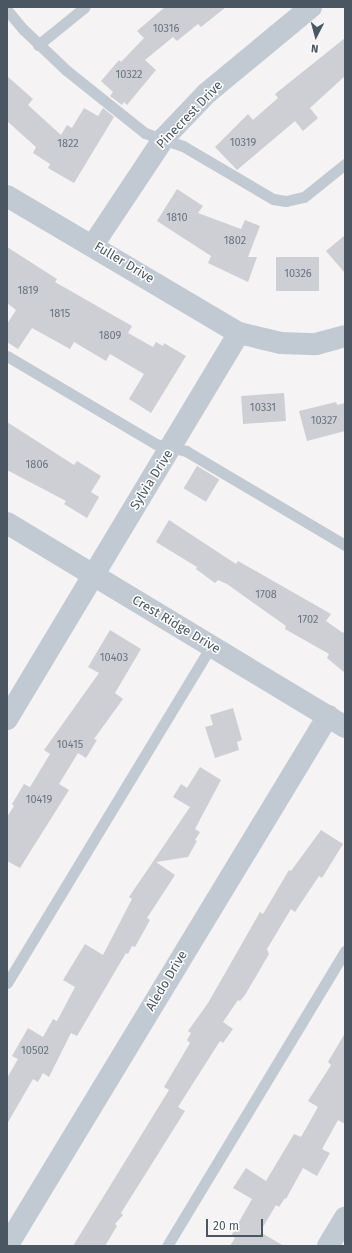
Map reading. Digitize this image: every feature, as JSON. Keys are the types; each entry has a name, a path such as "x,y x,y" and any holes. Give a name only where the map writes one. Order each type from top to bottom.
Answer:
{"street":[{"name":"Pinecrest Drive","path":"93,245 164,138 207,92 311,7"},
{"name":"Fuller Drive","path":"7,196 93,245 239,333"},
{"path":"239,333 288,343 316,344 345,336"},
{"name":"Sylvia Drive","path":"7,719 93,575 172,448 239,333"},
{"name":"Crest Ridge Drive","path":"7,523 336,722"},
{"name":"Aledo Drive","path":"7,1246 336,722"},
{"path":"328,1246 345,1218"}],"lane":[{"path":"38,45 85,7"},
{"path":"7,10 38,45 145,133 164,138 183,146 273,199 286,201 304,197 345,164"},
{"path":"7,356 156,444 186,451 345,545"},
{"path":"7,983 211,646"},
{"path":"167,1246 345,951"}],"building":[{"path":"165,7 226,7 201,27 198,24 177,41 173,37 145,60 156,70 127,105 124,102 122,105 110,96 113,92 101,81 119,60 121,62 144,38 137,31"},
{"path":"345,38 345,76 310,108 318,118 303,131 295,121 237,170 215,147 248,114 253,120 278,98 275,94"},
{"path":"7,76 33,99 28,105 61,135 67,125 72,128 84,108 98,116 103,108 114,117 74,183 48,168 50,164 33,153 36,147 7,121"},
{"path":"177,189 203,206 198,213 241,229 245,220 260,226 248,257 257,257 248,282 208,263 211,256 157,221"},
{"path":"345,235 345,273 326,251"},
{"path":"7,247 57,279 55,282 132,326 128,333 153,347 156,342 163,346 164,343 186,356 151,413 129,399 144,374 110,354 106,361 74,342 70,349 32,328 18,349 7,342 7,324 16,310 7,303"},
{"path":"276,257 319,257 319,291 276,291"},
{"path":"284,393 286,421 243,424 241,396"},
{"path":"336,402 337,405 345,403 345,431 307,441 299,411"},
{"path":"7,422 74,465 77,461 101,476 91,492 99,497 87,518 64,504 66,501 7,470"},
{"path":"197,466 219,479 206,502 184,488"},
{"path":"169,520 236,564 238,561 331,614 326,621 343,633 345,630 345,673 327,658 329,654 285,629 286,626 227,584 218,580 215,583 196,569 197,567 156,542"},
{"path":"110,630 141,649 115,693 123,699 94,739 97,740 86,758 78,753 59,784 69,790 20,868 7,861 7,817 14,806 12,804 24,784 30,787 50,754 44,750 99,673 88,667"},
{"path":"233,708 242,740 237,742 239,750 215,758 205,727 213,725 210,715"},
{"path":"200,767 221,780 195,829 200,832 195,840 197,841 188,857 156,862 175,875 147,918 150,920 135,947 132,946 128,954 126,953 77,1036 71,1033 49,1077 43,1073 38,1082 33,1079 7,1124 7,1078 18,1059 12,1056 28,1028 43,1037 53,1019 57,1021 75,987 63,980 85,944 103,955 132,899 129,897 190,807 173,797 181,784 187,788"},
{"path":"321,830 343,844 322,878 319,876 295,912 291,909 267,949 269,954 245,995 240,1001 238,1000 223,1022 233,1029 223,1043 220,1041 178,1107 185,1111 121,1213 123,1215 115,1224 117,1226 105,1246 73,1246 169,1090 164,1087 190,1043 187,1040 191,1033 188,1031 208,1003 260,912 263,914 289,870 291,871"},
{"path":"345,1033 345,1124 338,1120 322,1149 330,1153 317,1176 303,1168 286,1199 285,1198 279,1207 276,1205 260,1232 284,1246 230,1246 235,1238 231,1236 252,1199 233,1188 246,1168 266,1181 294,1134 301,1137 318,1107 308,1101 331,1065 328,1062"}]}
